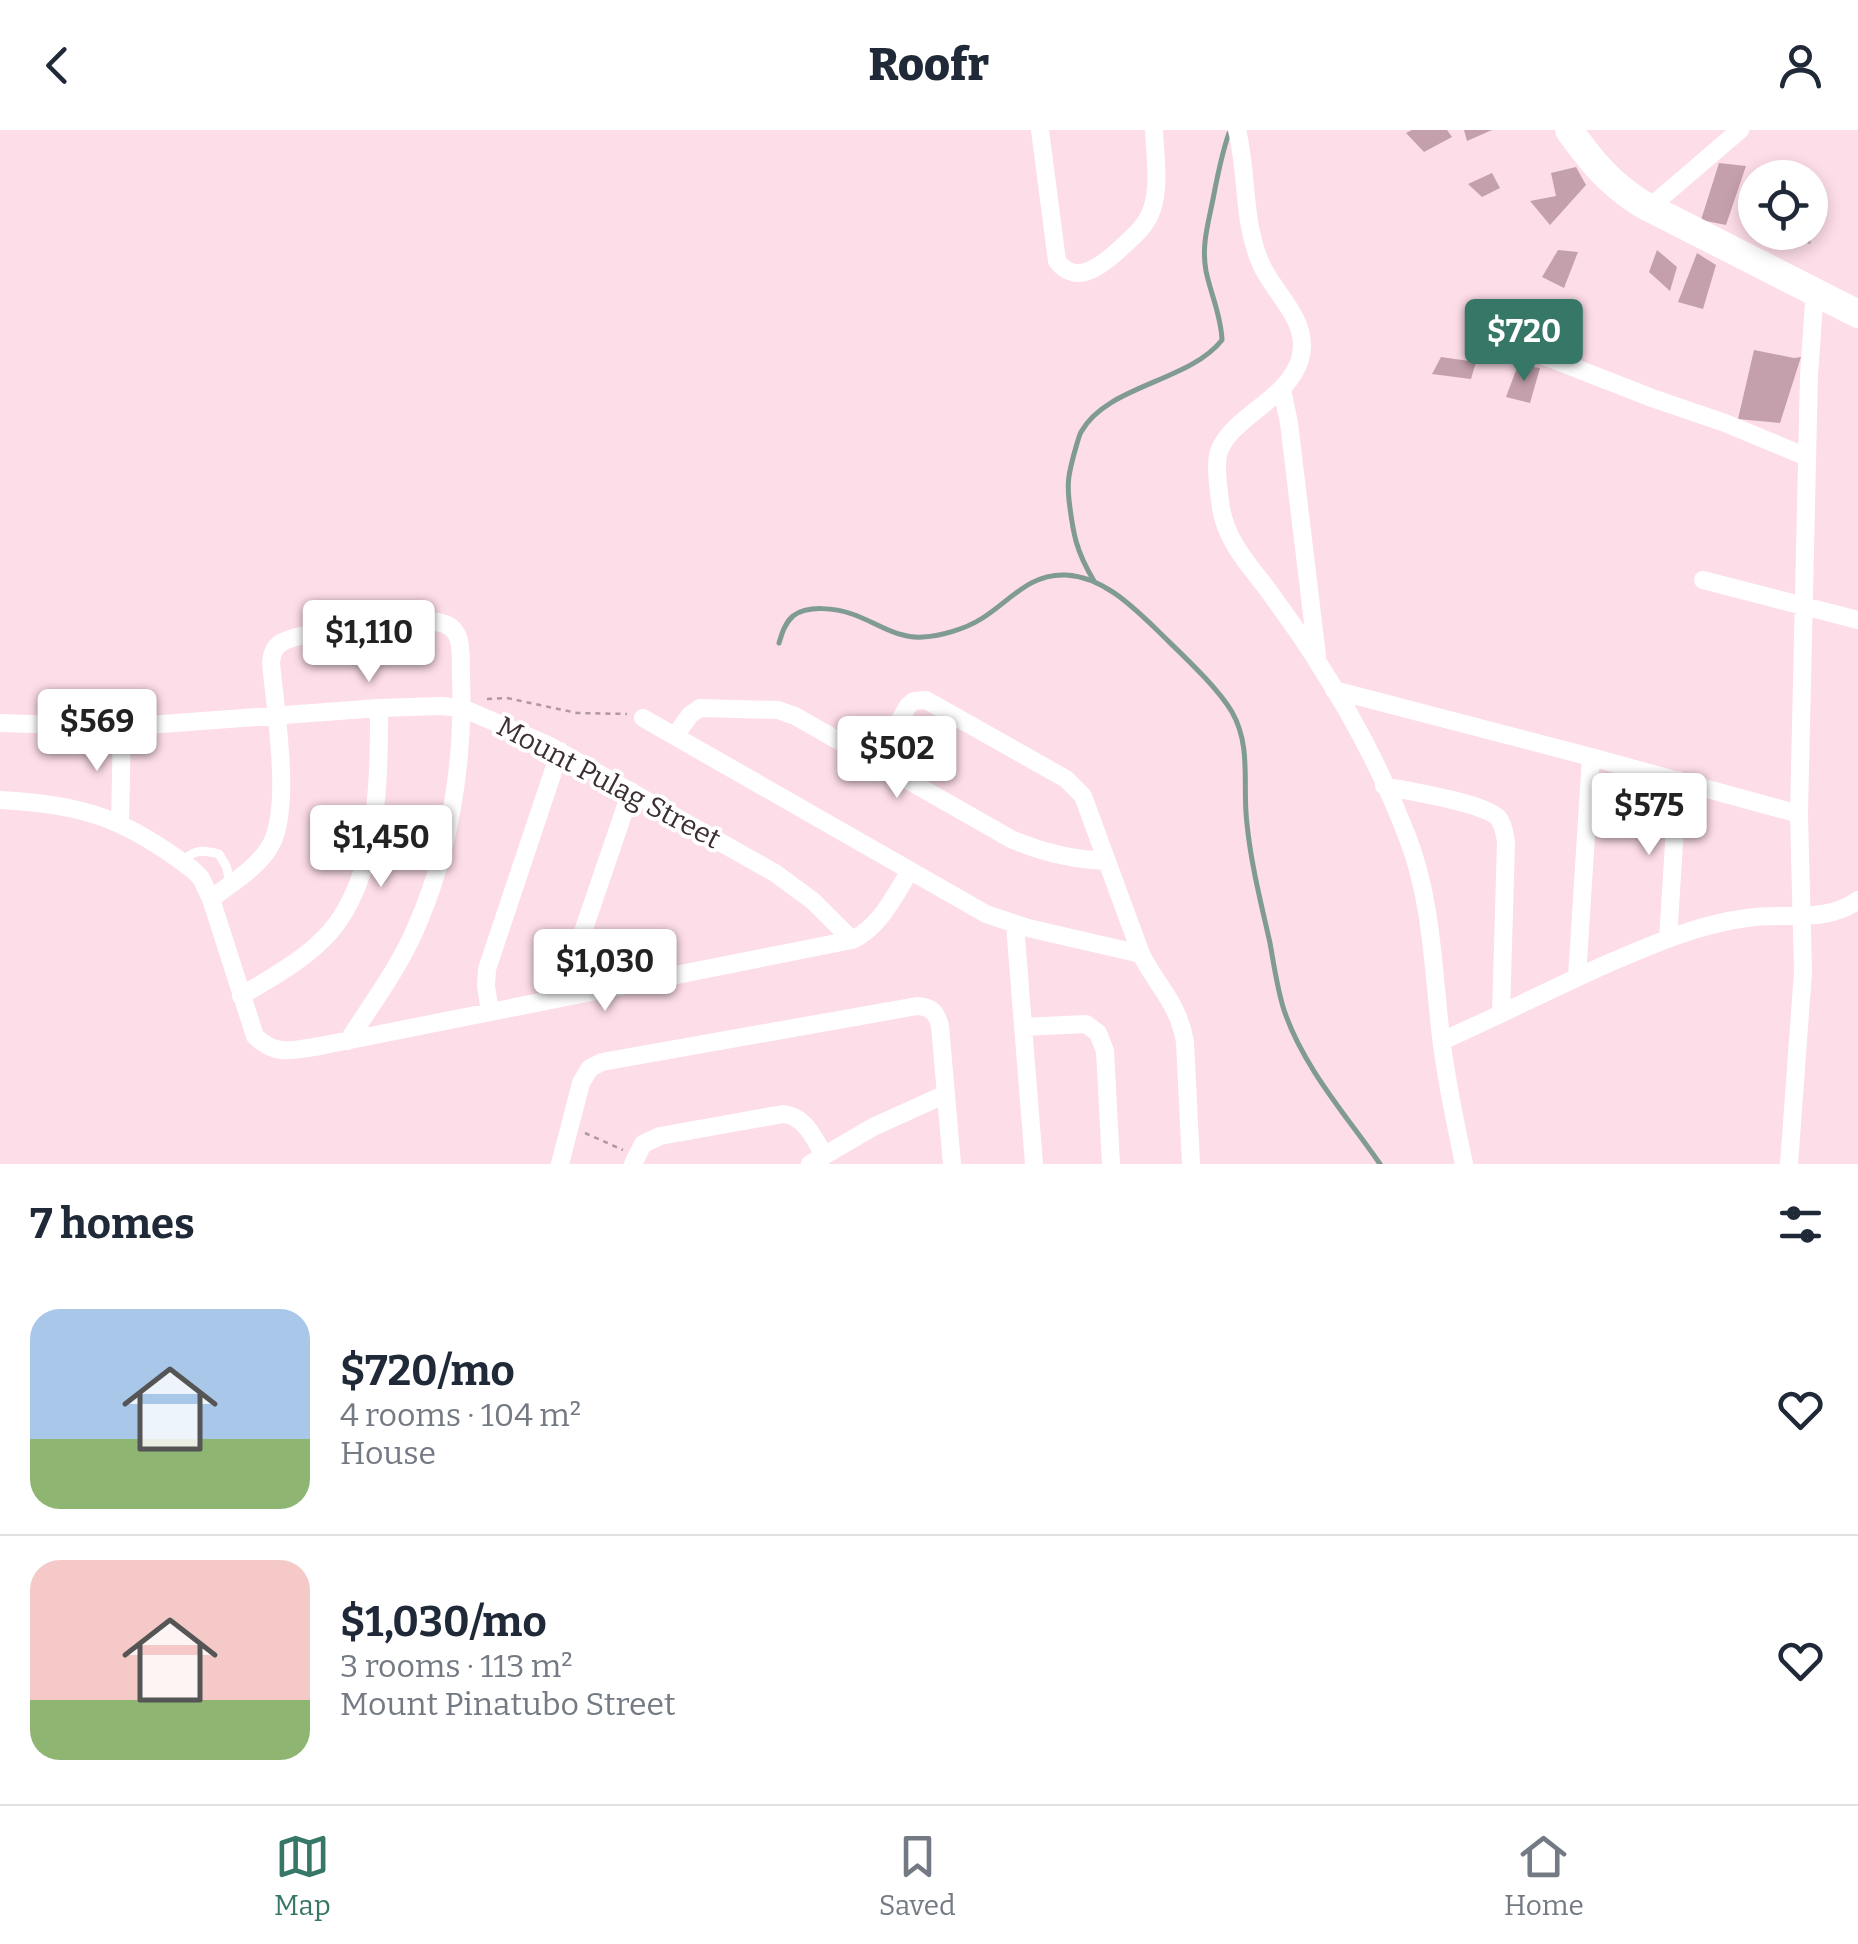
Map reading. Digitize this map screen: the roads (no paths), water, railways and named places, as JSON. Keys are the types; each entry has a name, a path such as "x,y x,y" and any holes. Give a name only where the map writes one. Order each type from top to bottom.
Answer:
{"main road":[{"path":"1569,130 1594,166 1618,189 1858,314"}],"street":[{"path":"1040,130 1057,261 1070,272 1081,274 1114,255 1147,221 1155,193 1154,130"},
{"path":"1237,130 1254,244 1262,266 1290,308 1302,356 1282,389 1224,441 1217,458 1222,511 1232,543 1318,661 1362,740 1407,836 1424,898 1442,1041 1464,1164"},
{"path":"1649,208 1740,130"},
{"path":"1790,1164 1802,1004 1799,814 1809,375 1815,290"},
{"path":"1478,330 1807,457"},
{"path":"1282,389 1318,661"},
{"path":"1703,580 1858,620"},
{"path":"210,900 262,859 277,832 282,798 271,664 276,646 310,634 437,622 454,628 460,644 460,756 431,889 414,933 348,1041"},
{"path":"1334,690 1799,814"},
{"path":"876,761 908,706 920,700 931,702 1076,787 1089,807 1141,954 1163,986 1182,1026 1191,1164"},
{"path":"241,996 299,960 329,933 346,910 360,878 372,821 379,775 379,708"},
{"name":"Mount Pulag Street","path":"0,724 122,727 379,708 462,708 560,751 794,886 852,940"},
{"path":"674,736 690,714 700,708 778,710 1027,846 1080,859 1107,860"},
{"path":"643,718 986,914 1015,925 1141,954"},
{"path":"120,823 122,727"},
{"path":"490,1012 487,968 560,751"},
{"path":"1578,977 1591,757"},
{"path":"1668,938 1678,780"},
{"path":"1384,786 1468,804 1491,812 1500,820 1506,842 1501,1014"},
{"path":"577,995 574,958 630,792"},
{"path":"0,800 67,806 120,823 183,862 201,878 255,1036 268,1048 292,1050 852,940 878,920 910,871"},
{"path":"1442,1041 1668,938 1749,917 1834,914 1858,900"},
{"path":"1015,925 1034,1164"},
{"path":"560,1164 584,1075 602,1062 917,1006 928,1007 938,1018 952,1164"},
{"path":"1024,1027 1086,1024 1098,1033 1105,1051 1111,1164"},
{"path":"635,1160 643,1144 660,1136 782,1114 802,1122 817,1159 873,1126 946,1094"}],"lane":[{"path":"183,862 191,853 203,850 219,854 230,884"}],"waterway":[{"path":"1094,581 1076,542 1069,500 1069,477 1078,440 1093,416 1109,404 1190,365 1222,340 1204,251 1229,133"},
{"path":"779,643 793,616 814,609 845,612 904,635 945,634 975,623 1020,590 1053,576 1092,581 1136,610 1207,680 1238,725 1244,753 1251,854 1284,1010 1314,1071 1380,1164"}]}
